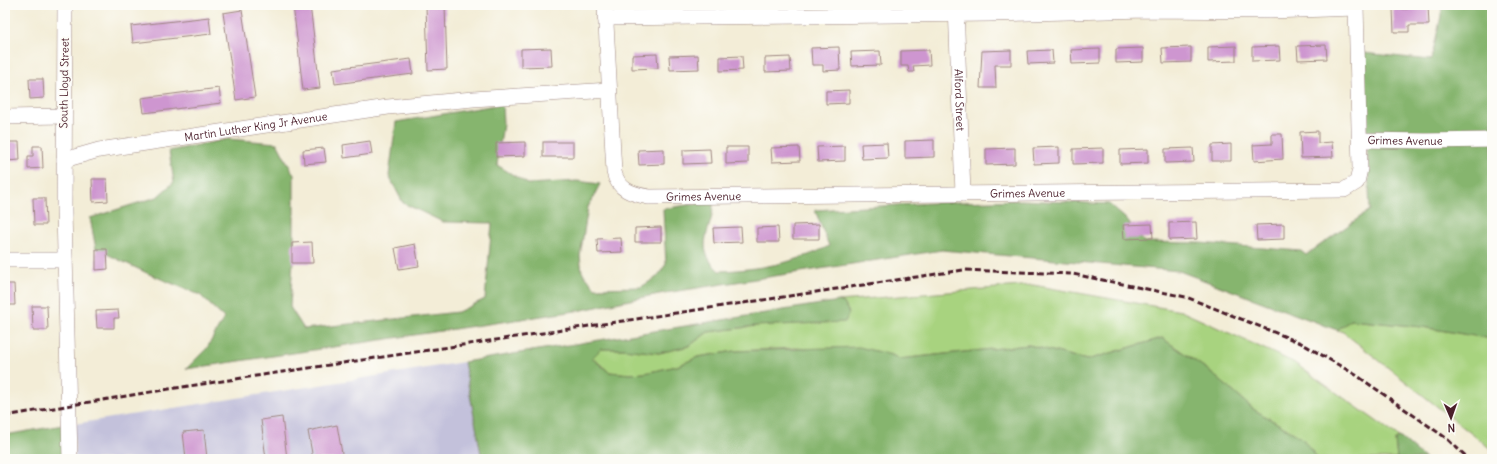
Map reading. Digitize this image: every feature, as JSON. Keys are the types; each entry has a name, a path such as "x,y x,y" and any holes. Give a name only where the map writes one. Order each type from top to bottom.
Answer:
{"street":[{"name":"South Lloyd Street","path":"64,160 65,5"},
{"path":"605,12 956,10 1270,11 1356,7 1360,140"},
{"name":"Alford Street","path":"956,10 963,194"},
{"name":"Grimes Avenue","path":"605,12 614,172 621,187 633,194 649,197 1344,190 1357,182 1360,169 1360,140 1492,140"},
{"name":"Martin Luther King Jr Avenue","path":"64,160 99,150 388,108 473,99 609,90"},
{"path":"5,117 64,116"},
{"path":"64,160 70,459"},
{"path":"5,260 65,260"}],"shaded area":[{"path":"464,362 482,459 75,459 74,424"}],"green space":[{"path":"1446,5 1492,5 1492,339 1422,327 1351,320 1337,330 1179,271 942,250 659,294 582,310 186,369 207,348 224,318 200,295 149,274 96,249 90,218 157,197 174,182 169,151 228,139 277,143 294,175 294,246 290,307 304,329 458,312 485,299 492,223 443,222 403,203 389,176 396,122 502,104 503,124 497,165 528,184 577,181 600,184 588,207 580,256 582,272 595,288 641,287 657,277 666,264 663,209 699,203 713,203 705,245 706,253 711,262 719,271 747,269 776,264 803,257 829,246 815,210 931,203 1021,200 1109,204 1126,219 1144,242 1200,243 1301,251 1306,255 1370,210 1363,53 1431,60 1443,7"},
{"path":"1033,285 1181,311 1293,362 1399,437 1395,440 1397,459 1318,459 1302,438 1253,409 1208,370 1162,338 1087,360 1029,345 899,359 892,355 795,348 735,351 698,357 677,366 645,373 630,374 609,372 592,357 601,349 624,349 659,353 689,346 708,332 756,326 844,303 839,301"},
{"path":"839,301 844,303 849,313 845,322 756,326 708,332 689,346 659,353 624,349 601,349 592,358 609,372 630,374 645,373 677,366 698,357 735,351 859,347 892,355 899,359 1029,345 1087,360 1162,338 1208,370 1253,409 1302,438 1318,459 482,459 464,362"},
{"path":"1351,320 1422,327 1492,339 1492,450 1343,332 1337,330"},
{"path":"63,425 65,459 5,459 5,435"},
{"path":"1399,437 1425,459 1397,459 1395,440"}],"building":[{"path":"293,5 310,5 320,88 303,90"},
{"path":"426,5 445,5 447,69 428,70"},
{"path":"1408,5 1428,5 1429,25 1409,25 1409,32 1394,32 1393,9 1408,9"},
{"path":"242,10 255,97 236,100 223,13"},
{"path":"209,17 211,34 133,43 131,26"},
{"path":"1326,45 1327,59 1298,60 1297,46"},
{"path":"1236,46 1236,61 1208,62 1208,47"},
{"path":"1279,46 1280,60 1252,61 1252,47"},
{"path":"839,47 840,70 823,71 823,65 812,65 811,48"},
{"path":"1191,47 1191,62 1163,63 1162,48"},
{"path":"551,48 552,66 521,67 521,49"},
{"path":"1143,48 1143,62 1116,63 1116,49"},
{"path":"1100,49 1100,63 1072,64 1071,50"},
{"path":"929,50 930,65 913,66 914,72 909,72 908,66 901,66 901,51"},
{"path":"1011,50 1011,65 995,65 996,88 980,88 982,51"},
{"path":"1052,50 1053,63 1028,64 1027,51"},
{"path":"880,51 881,65 852,66 851,52"},
{"path":"657,54 658,68 632,69 632,55"},
{"path":"698,55 699,69 670,70 669,56"},
{"path":"742,56 743,70 720,71 720,57"},
{"path":"790,57 791,71 765,72 765,58"},
{"path":"411,59 413,74 335,84 333,69"},
{"path":"29,79 43,79 44,98 30,99"},
{"path":"219,88 221,103 144,113 142,98"},
{"path":"849,90 849,103 826,104 826,91"},
{"path":"1318,131 1318,143 1332,142 1333,157 1301,158 1300,132"},
{"path":"1272,134 1282,134 1283,159 1254,161 1253,145 1272,144"},
{"path":"934,140 934,157 905,158 905,141"},
{"path":"370,141 372,154 344,158 343,145"},
{"path":"5,142 19,142 20,160 6,161"},
{"path":"525,142 525,156 496,157 496,143"},
{"path":"543,142 573,142 573,157 543,157"},
{"path":"887,143 888,158 862,159 861,144"},
{"path":"1231,144 1231,161 1212,161 1212,145"},
{"path":"33,146 42,146 43,168 28,169 28,156 33,156"},
{"path":"845,146 845,161 818,162 817,147"},
{"path":"726,147 748,147 748,163 726,164"},
{"path":"799,147 800,161 772,162 771,148"},
{"path":"1059,147 1059,163 1034,164 1033,148"},
{"path":"324,148 326,162 304,164 303,150"},
{"path":"1015,148 1015,164 986,165 986,149"},
{"path":"1103,148 1103,163 1073,164 1073,149"},
{"path":"1193,148 1194,162 1165,163 1165,149"},
{"path":"664,149 664,164 639,165 638,150"},
{"path":"710,149 711,163 683,164 683,150"},
{"path":"1148,149 1148,163 1120,164 1120,150"},
{"path":"92,179 107,179 108,201 93,202"},
{"path":"33,198 45,198 46,225 34,225"},
{"path":"1196,222 1197,239 1169,240 1169,223"},
{"path":"819,224 819,239 793,239 793,225"},
{"path":"1152,224 1153,238 1124,239 1123,225"},
{"path":"1284,224 1284,239 1257,240 1256,225"},
{"path":"661,227 661,242 635,242 635,228"},
{"path":"741,227 742,242 714,243 713,228"},
{"path":"778,227 779,242 757,242 757,228"},
{"path":"621,238 622,252 598,253 597,239"},
{"path":"312,242 313,263 292,263 292,243"},
{"path":"415,244 419,266 399,269 395,248"},
{"path":"96,249 107,249 108,269 96,270"},
{"path":"5,284 14,284 15,305 5,305"},
{"path":"32,306 47,306 48,330 33,330"},
{"path":"118,310 119,318 114,318 114,328 97,328 96,311"},
{"path":"282,417 287,459 266,459 261,420"},
{"path":"337,425 343,459 313,459 308,431"},
{"path":"204,430 207,459 186,459 183,432"}],"railway":[{"path":"5,416 169,389 963,270 1073,274 1186,297 1301,343 1356,375 1446,438 1469,459"}]}
